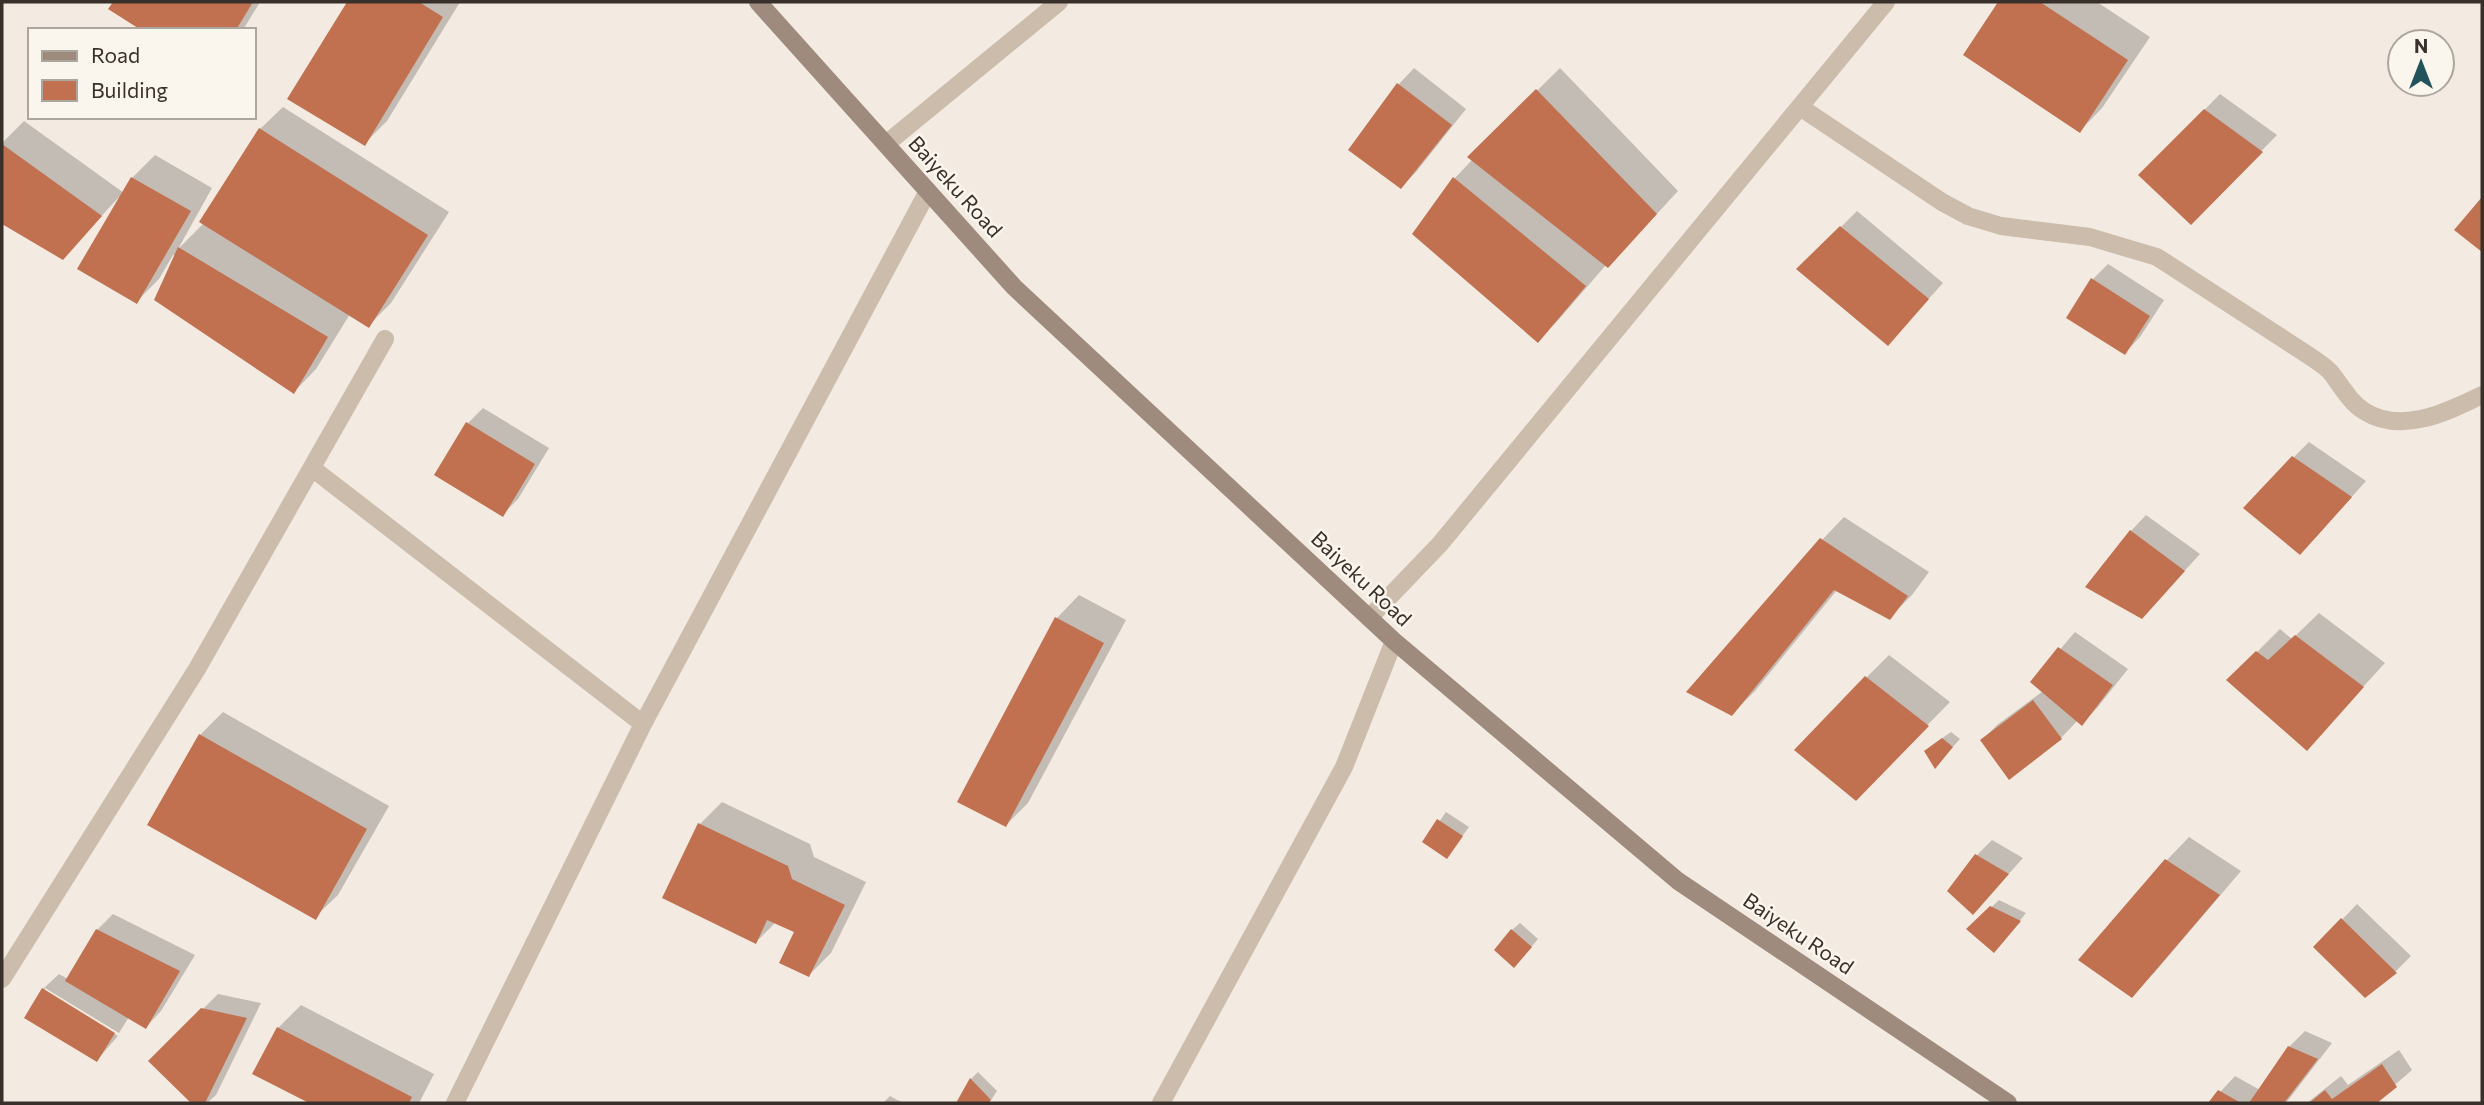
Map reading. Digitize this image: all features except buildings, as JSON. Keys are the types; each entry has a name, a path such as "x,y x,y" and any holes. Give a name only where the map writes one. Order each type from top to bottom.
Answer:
{"main road":[{"name":"Baiyeku Road","path":"758,2 1014,287 1394,641 1678,881 2008,1103"}],"street":[{"path":"886,144 1059,2"},
{"path":"1369,618 1440,544 1886,2"},
{"path":"1800,107 1942,202 1968,216 2001,226 2090,237 2157,257 2311,357 2331,372 2344,393 2364,411 2387,419 2417,421 2482,395"},
{"path":"455,1103 643,724 928,191"},
{"path":"2,979 197,669 385,339"},
{"path":"312,468 643,724"},
{"path":"1161,1103 1344,767 1394,641"}]}
